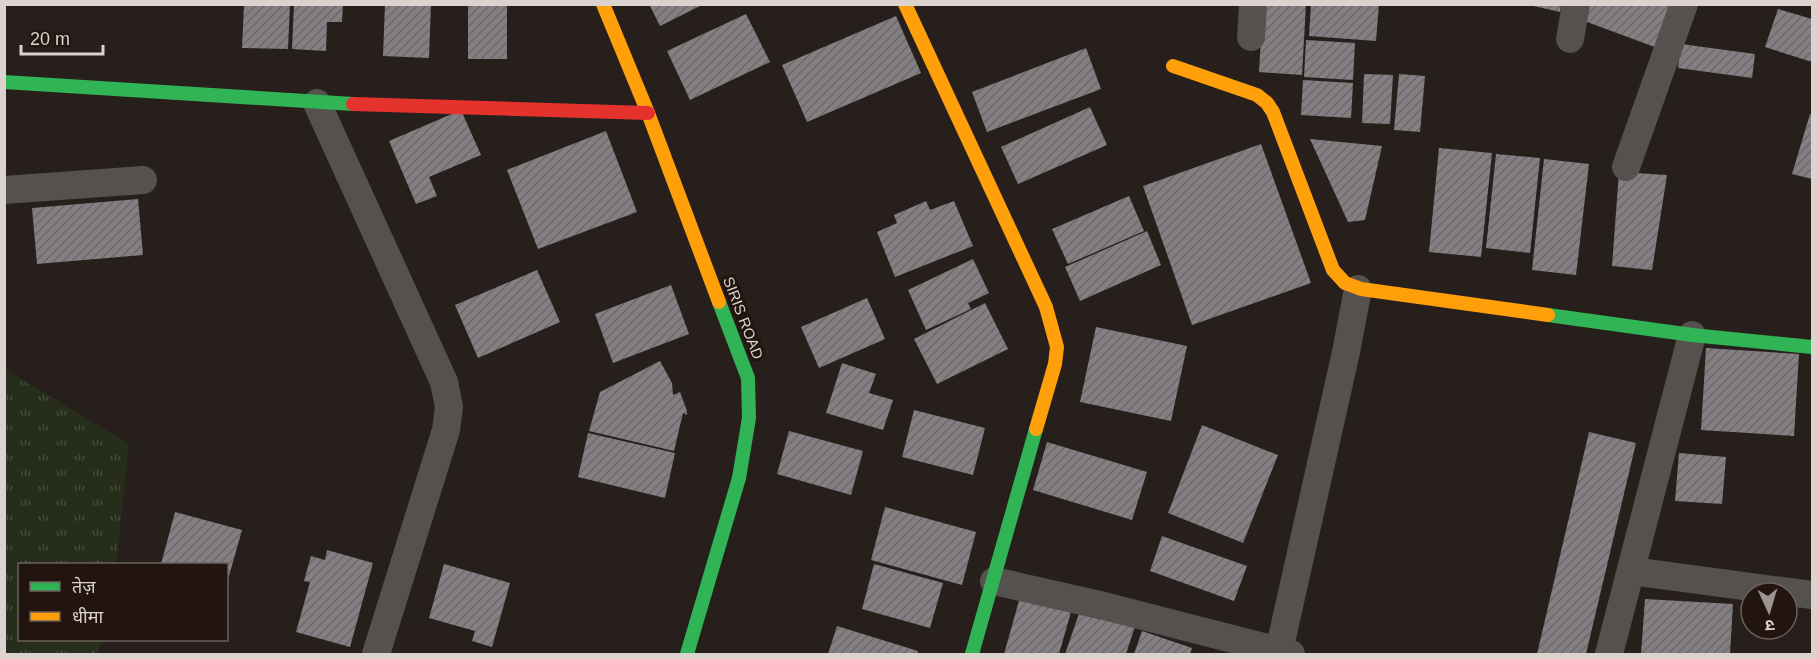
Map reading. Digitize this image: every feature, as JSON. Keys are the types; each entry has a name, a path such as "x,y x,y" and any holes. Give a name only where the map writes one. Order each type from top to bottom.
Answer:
{"street":[{"name":"SIRIS ROAD","path":"603,4 648,112 748,378 750,421 739,478 687,654"},
{"path":"905,4 1046,307 1057,347 1055,364 972,654"},
{"path":"1251,37 1253,4"},
{"path":"1570,39 1576,4"},
{"path":"1626,167 1684,4"},
{"path":"1173,66 1257,95 1267,103 1273,112 1333,270 1338,279 1346,285 1692,335 1812,347"},
{"path":"4,82 317,103 648,112"},
{"path":"317,103 444,382 449,407 446,430 376,654"},
{"path":"4,190 143,180"},
{"path":"994,580 1285,653 1358,288"},
{"path":"1609,654 1692,335"},
{"path":"1630,572 1812,595"}],"green space":[{"path":"5,369 129,444 116,563 18,563 18,641 102,641 96,654 5,654"}],"building":[{"path":"244,4 290,4 288,49 242,48"},
{"path":"294,4 343,4 342,22 327,22 326,51 292,49"},
{"path":"385,4 431,4 429,58 383,56"},
{"path":"468,4 507,4 507,59 468,59"},
{"path":"649,4 704,4 660,26"},
{"path":"1263,4 1306,4 1302,75 1259,72"},
{"path":"1311,4 1379,4 1376,41 1309,36"},
{"path":"1525,4 1561,4 1560,12"},
{"path":"1582,4 1675,4 1660,49 1579,19"},
{"path":"1778,9 1812,19 1812,62 1765,47"},
{"path":"746,14 770,62 690,100 667,51"},
{"path":"896,16 921,73 807,122 782,65"},
{"path":"1306,40 1355,43 1353,80 1304,77"},
{"path":"1681,44 1755,54 1752,78 1678,68"},
{"path":"1086,48 1101,89 987,132 972,92"},
{"path":"1364,74 1393,75 1390,124 1362,123"},
{"path":"1399,74 1425,76 1420,132 1394,130"},
{"path":"1303,80 1353,83 1351,118 1301,115"},
{"path":"1090,107 1107,145 1018,184 1001,147"},
{"path":"461,110 481,155 429,177 437,196 416,204 389,141"},
{"path":"1810,114 1812,115 1812,179 1792,174"},
{"path":"606,131 637,212 538,249 507,170"},
{"path":"1310,139 1382,146 1365,220 1348,222"},
{"path":"1261,144 1311,283 1192,325 1143,186"},
{"path":"1439,148 1492,153 1481,257 1429,252"},
{"path":"1496,154 1540,158 1530,253 1486,248"},
{"path":"1544,159 1589,164 1576,275 1532,270"},
{"path":"1619,172 1667,175 1652,270 1612,266"},
{"path":"1129,196 1144,231 1068,264 1052,229"},
{"path":"138,199 143,255 37,264 32,208"},
{"path":"926,201 930,210 954,201 973,246 895,277 877,232 897,223 894,215"},
{"path":"1147,231 1161,265 1080,301 1065,267"},
{"path":"973,259 989,293 968,303 971,309 926,330 908,290"},
{"path":"537,270 560,322 478,358 455,305"},
{"path":"671,285 689,334 613,363 595,314"},
{"path":"867,298 885,339 819,368 801,327"},
{"path":"985,303 1008,349 937,384 914,339"},
{"path":"1096,327 1187,346 1171,421 1080,402"},
{"path":"1706,348 1799,354 1794,436 1701,430"},
{"path":"660,361 672,383 673,395 680,392 687,411 687,415 683,413 674,451 589,431 600,392"},
{"path":"842,363 876,374 869,393 893,400 883,430 826,413"},
{"path":"914,410 985,428 973,475 902,457"},
{"path":"1202,425 1278,455 1243,543 1168,513"},
{"path":"789,431 863,451 851,495 777,474"},
{"path":"1589,432 1636,443 1586,654 1537,654"},
{"path":"588,433 675,453 665,498 578,477"},
{"path":"1047,442 1147,472 1132,520 1033,490"},
{"path":"1679,453 1726,457 1722,504 1675,501"},
{"path":"885,507 976,532 962,585 871,560"},
{"path":"175,512 242,530 228,579 228,563 161,563"},
{"path":"1162,536 1247,566 1234,601 1150,571"},
{"path":"327,550 373,563 350,647 296,632 310,582 304,581 311,556 325,560"},
{"path":"444,564 510,583 492,647 472,641 475,631 429,618"},
{"path":"874,564 943,583 930,628 862,609"},
{"path":"1022,590 1073,605 1059,654 1004,654"},
{"path":"1645,599 1733,604 1730,654 1641,654"},
{"path":"1082,605 1136,623 1126,654 1065,654"},
{"path":"837,626 918,651 917,654 828,654"},
{"path":"1142,631 1192,648 1190,654 1134,654"}],"traffic: fast":[{"path":"4,82 353,104"},
{"path":"687,654 739,478 749,418 748,378 719,302"},
{"path":"1548,315 1692,335 1812,347"},
{"path":"972,654 1036,429"}],"traffic: slow":[{"path":"603,4 648,113 719,302"},
{"path":"905,4 1046,307 1057,347 1055,364 1036,429"},
{"path":"1173,66 1257,95 1267,103 1273,112 1333,270 1345,283 1361,289 1548,315"}],"traffic: jam":[{"path":"353,104 648,113"}]}
